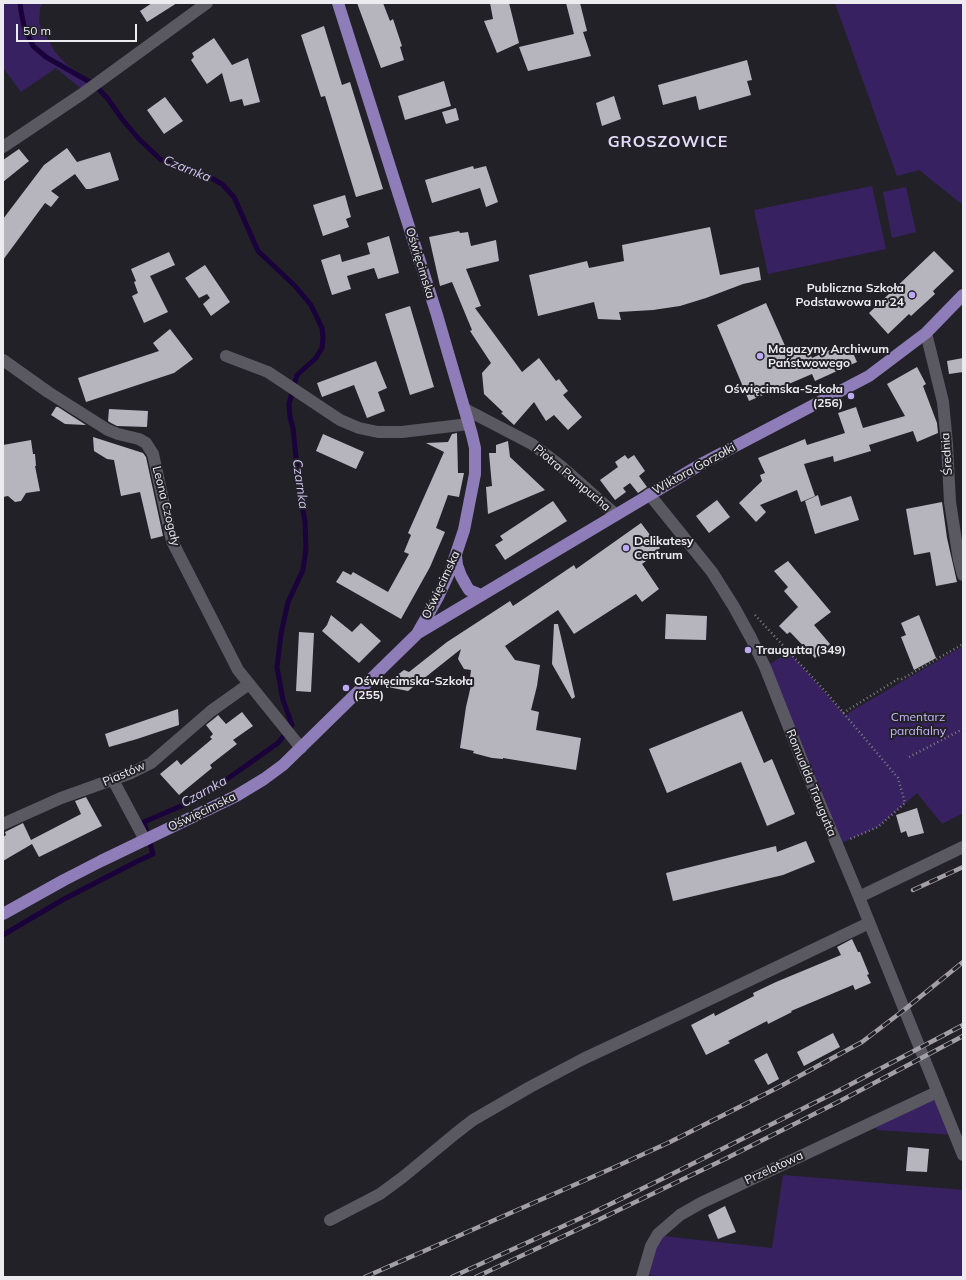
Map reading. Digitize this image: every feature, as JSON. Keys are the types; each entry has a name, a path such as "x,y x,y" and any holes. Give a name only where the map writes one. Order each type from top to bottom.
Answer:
{"main road":[{"name":"Oświęcimska","path":"3,914 64,880 223,803 250,788 283,765 417,634 438,597 456,555 464,530 475,474 475,448 470,424 338,3"},
{"name":"Wiktora Gorzołki","path":"417,634 615,514 703,463 869,376 926,333 963,295"},
{"path":"456,555 457,565 466,585 470,590 481,595"}],"street":[{"path":"3,147 82,94 207,3"},
{"name":"Średnia","path":"926,333 942,402 947,444 950,502 958,555 963,575"},
{"path":"226,356 268,372 340,420 359,428 372,431 409,432 470,424"},
{"name":"Leona Czogały","path":"3,360 48,392 108,430 118,434 139,438 146,443 153,454 172,541 238,670 301,748"},
{"name":"Piotra Pampucha","path":"465,409 532,444 562,467 615,514"},
{"name":"Romualda Traugutta","path":"649,494 712,572 734,607 765,667 963,1155"},
{"name":"Piastów","path":"3,824 60,798 131,773 150,763 211,711 249,684"},
{"path":"113,780 146,840"},
{"path":"859,897 963,847"},
{"path":"330,1220 380,1194 403,1178 454,1134 473,1120 530,1087 583,1059 869,923"},
{"name":"Przelotowa","path":"642,1277 652,1246 658,1234 680,1215 701,1202 937,1092"}],"path":[{"path":"754,614 843,713 898,778 905,802 878,827 837,845"},
{"path":"843,713 898,679 902,679 963,644"},
{"path":"909,757 963,729"}],"green space":[{"path":"3,3 43,3 40,8 39,23 55,52 66,64 95,84 85,92 56,68 21,92 4,69"},
{"path":"835,3 963,3 963,205 919,170 897,176"},
{"path":"872,186 886,249 768,274 754,210"},
{"path":"906,187 916,232 892,238 883,192"},
{"name":"Cmentarz parafialny","path":"963,646 963,813 942,824 917,793 878,827 837,845 765,667 789,652 846,716 850,712"},
{"path":"937,1092 955,1135 877,1130 874,1122"},
{"path":"783,1175 963,1190 963,1277 663,1277 643,1274 658,1234 671,1237 772,1248"}],"building":[{"path":"152,3 177,3 147,22 140,11"},
{"path":"357,3 383,3 390,21 393,19 402,46 400,47 404,60 381,68"},
{"path":"490,3 509,3 519,43 497,53 484,21 493,19"},
{"path":"566,3 580,3 587,31 583,32 591,56 528,71 519,47 574,34"},
{"path":"324,26 342,85 350,82 383,189 356,197 325,96 321,97 301,35"},
{"path":"214,38 232,65 248,58 260,102 244,106 242,99 230,102 222,73 207,84 191,60 194,57 192,53"},
{"path":"747,60 752,80 747,81 751,95 699,110 696,96 663,105 658,85"},
{"path":"444,81 451,106 405,120 398,96"},
{"path":"614,96 621,119 602,126 596,103"},
{"path":"165,97 183,121 164,134 147,110"},
{"path":"456,108 459,120 446,124 442,112"},
{"path":"67,148 77,162 110,152 119,180 86,189 75,174 51,191 59,197 51,207 45,203 3,260 3,219 44,165"},
{"path":"19,149 29,161 3,182 3,160"},
{"path":"473,166 474,169 486,166 498,202 486,207 480,188 432,203 425,180"},
{"path":"345,195 351,217 346,219 349,227 323,236 313,205"},
{"path":"710,227 720,275 759,267 761,280 743,284 680,306 653,310 619,312 621,320 598,319 594,302 538,316 529,275 587,261 589,268 624,261 622,245"},
{"path":"459,231 460,233 468,232 471,246 496,240 499,261 466,269 481,306 475,308 522,372 539,358 556,381 559,379 568,391 563,395 582,417 568,430 554,415 546,421 534,402 514,425 484,394 482,373 491,363 470,331 472,330 452,282 440,286 429,237"},
{"path":"389,236 399,273 378,279 374,268 347,276 351,289 332,295 321,260 340,254 342,262 370,254 367,243"},
{"path":"934,251 954,271 933,291 935,294 911,316 909,314 888,334 869,313"},
{"path":"169,252 175,265 150,276 168,312 144,323 132,296 138,293 134,282 136,281 131,269"},
{"path":"205,265 230,302 211,316 203,304 210,298 207,294 199,298 185,278"},
{"name":"Magazyny Archiwum Państwowego","path":"766,303 790,357 808,349 812,358 832,349 835,353 850,346 857,362 815,381 812,374 749,401 717,325"},
{"path":"410,306 434,387 410,395 385,314"},
{"path":"170,329 193,359 174,373 86,402 78,378 159,351 153,343"},
{"path":"963,358 963,372 949,374 947,361"},
{"path":"376,361 387,388 378,392 385,411 367,418 354,385 322,397 317,383"},
{"path":"917,367 926,384 923,386 937,423 938,433 917,442 913,431 869,445 871,451 834,462 833,456 804,464 815,496 801,502 797,490 760,505 766,512 756,522 739,503 762,481 760,475 765,473 758,458 805,439 807,445 845,433 838,413 856,407 863,428 905,416 887,384"},
{"path":"56,407 86,425 65,424 51,415"},
{"path":"109,409 148,411 147,427 117,426 108,421"},
{"path":"457,433 458,473 464,473 459,497 448,495 436,528 445,532 430,567 401,619 336,582 343,571 351,575 353,572 388,592 409,554 404,552 411,535 408,533 444,452 426,443 448,442 452,434"},
{"path":"323,434 364,452 356,469 316,451"},
{"path":"93,437 143,453 146,457 163,536 151,539 140,492 121,496 114,460 107,459 94,451"},
{"path":"31,440 33,454 35,454 35,466 40,491 26,493 21,501 15,502 8,496 3,497 3,445"},
{"path":"508,441 510,457 545,490 488,514 486,487 492,486 489,453 496,453 496,445"},
{"path":"625,455 628,459 634,455 645,471 639,476 647,487 638,493 630,483 623,488 626,492 615,500 600,480 618,467 615,462"},
{"path":"818,495 821,506 851,496 859,520 815,534 805,501"},
{"path":"717,500 730,517 709,533 696,516"},
{"path":"553,501 567,521 505,560 495,545 503,540 500,536"},
{"path":"942,502 947,538 957,582 936,586 930,552 914,555 906,509"},
{"path":"641,523 660,548 653,554 653,556 642,564 659,589 642,602 636,594 574,634 558,610 505,646 515,660 540,665 531,710 539,712 536,730 581,738 576,770 503,758 492,758 473,753 474,751 460,748 466,707 472,681 470,678 471,670 464,669 458,659 461,649 408,691 383,686 404,670 409,672 447,642 510,601 513,606 574,565 576,569"},
{"path":"788,561 831,612 814,625 830,644 815,658 790,632 787,634 779,626 798,607 784,591 788,587 774,571"},
{"path":"666,614 707,616 706,640 665,639"},
{"path":"331,615 352,632 361,623 381,641 359,663 322,631 327,625"},
{"path":"919,615 936,658 914,670 901,637 906,635 901,623"},
{"path":"554,624 558,624 575,697 572,699 552,664"},
{"path":"299,632 314,633 311,692 296,691"},
{"path":"178,709 179,725 109,747 105,734"},
{"path":"742,711 764,763 772,759 795,814 767,826 741,762 667,793 649,749"},
{"path":"242,712 253,726 233,740 237,744 210,765 212,768 179,795 160,774 177,760 181,765 212,739 210,737 213,734 206,725 218,715 226,724"},
{"path":"86,797 102,826 39,857 32,844 3,861 3,837 6,835 5,832 23,823 31,840 81,814 75,801"},
{"path":"917,808 924,833 908,837 906,831 901,833 896,815"},
{"path":"806,841 815,862 783,875 673,901 666,873 776,846 777,852"},
{"path":"852,939 858,952 860,952 871,983 855,990 853,985 791,1011 792,1012 768,1024 767,1021 728,1041 730,1043 706,1055 691,1025 714,1013 715,1016 754,996 753,993 776,982 841,955 837,947"},
{"path":"833,1033 840,1047 804,1066 797,1052"},
{"path":"767,1053 779,1079 768,1085 754,1060"},
{"path":"908,1147 929,1149 927,1172 906,1171"},
{"path":"725,1206 736,1232 718,1239 708,1215"}],"waterway":[{"name":"Czarnka","path":"3,935 64,899 153,854 144,822 190,802 213,789 278,743 292,725 283,700 277,667 281,634 288,602 303,570 306,548 305,522 289,404 297,375 316,358 322,348 323,337 322,328 311,305 295,286 258,251 234,197 222,184 206,175 160,159 138,138 108,99 95,85 46,57 33,46 24,26 20,3"}],"railway":[{"path":"913,890 963,867"},
{"path":"365,1277 670,1142 779,1087 862,1042 963,962"},
{"path":"452,1277 664,1178 838,1091 963,1025"},
{"path":"476,1277 725,1159 842,1100 963,1036"}],"place":[{"name":"Publiczna Szkoła Podstawowa nr 24","path":"912,295"},
{"name":"Magazyny Archiwum Państwowego","path":"760,356"},
{"name":"Oświęcimska-Szkoła (256)","path":"851,396"},
{"name":"Delikatesy Centrum","path":"626,548"},
{"name":"Traugutta (349)","path":"748,650"},
{"name":"Oświęcimska-Szkoła (255)","path":"346,688"}],"district":[{"name":"GROSZOWICE","path":"668,142"}]}
